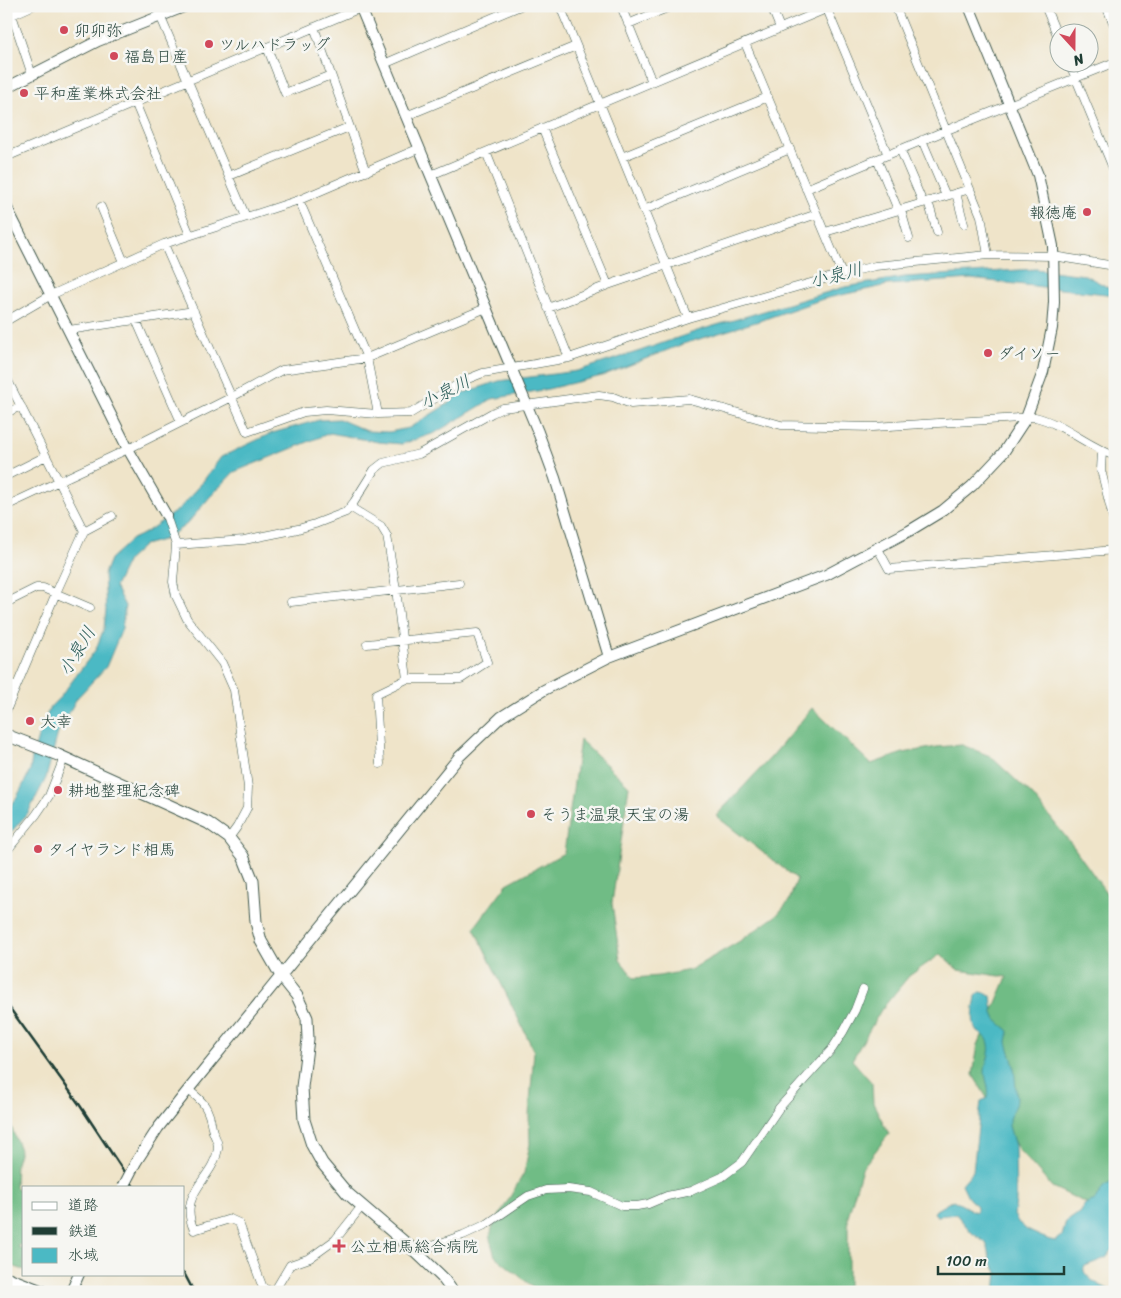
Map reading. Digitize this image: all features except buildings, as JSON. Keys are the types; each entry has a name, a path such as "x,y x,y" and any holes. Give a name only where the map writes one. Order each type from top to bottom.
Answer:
{"main road":[{"path":"6,735 61,757 208,823 229,838 244,856 253,881 256,922 261,941 280,976 297,996 307,1018 308,1039 302,1087 304,1120 312,1145 333,1178 362,1206 416,1252 442,1277 453,1292"},
{"path":"6,1277 44,1292"}],"street":[{"path":"9,6 32,75"},
{"path":"12,15 32,6"},
{"path":"6,88 158,11 186,6"},
{"path":"384,64 520,6"},
{"path":"560,6 688,318"},
{"path":"621,6 652,82"},
{"path":"628,24 672,6"},
{"path":"771,6 780,28"},
{"path":"895,6 981,216 988,255"},
{"path":"123,1186 158,1128 188,1090 465,751 501,717 544,690 609,657 826,575 909,531 942,511 972,486 1003,453 1026,418 1044,372 1052,328 1054,302 1053,246 1038,175 969,6"},
{"path":"1045,6 1052,22"},
{"path":"1106,6 1115,27"},
{"path":"6,157 362,7 384,64 527,405 555,478 609,657"},
{"path":"431,175 830,8 888,154"},
{"path":"158,11 246,217"},
{"path":"314,28 366,172"},
{"path":"745,43 842,274"},
{"path":"406,116 576,46"},
{"path":"267,47 285,93 331,75"},
{"path":"806,189 1115,62"},
{"path":"1073,72 1115,173"},
{"path":"622,158 768,97"},
{"path":"135,102 190,235"},
{"path":"229,176 350,127"},
{"path":"542,128 608,285"},
{"path":"922,140 946,196"},
{"path":"6,321 51,295 164,244 300,200 420,148"},
{"path":"644,210 790,149"},
{"path":"900,149 937,232"},
{"path":"486,152 569,358"},
{"path":"877,159 900,210 909,238"},
{"path":"824,232 970,189"},
{"path":"956,193 964,224"},
{"path":"300,200 367,358 378,414"},
{"path":"6,206 128,449 166,515 175,543 173,582 176,596 187,619 222,662 234,690 248,787 247,808 229,838"},
{"path":"101,207 124,262"},
{"path":"548,308 608,285 817,214"},
{"path":"164,244 247,432 304,412 326,410 378,414 411,414 465,380 483,373 569,358 688,318 875,266 988,255 1115,266"},
{"path":"6,506 58,480 128,449 282,370 367,358 486,308"},
{"path":"69,330 194,311"},
{"path":"136,320 181,422"},
{"path":"6,377 84,531"},
{"path":"175,543 244,540 315,524 346,512 374,470 383,463 419,454 503,408 599,395 613,397 631,404 689,399 781,425 873,427 1034,417 1047,420 1102,451 1115,456"},
{"path":"6,413 21,406"},
{"path":"1102,451 1101,470 1115,526"},
{"path":"6,476 46,456"},
{"path":"350,507 381,526 387,536 396,589 407,679"},
{"path":"6,711 84,531 112,516"},
{"path":"877,547 889,569 1115,550"},
{"path":"291,602 458,583"},
{"path":"6,603 36,588 43,588 90,608"},
{"path":"368,644 477,633 487,662 461,679 407,679 376,694 380,764"},
{"path":"6,682 16,687"},
{"path":"6,852 49,796 61,757"},
{"path":"416,1252 487,1224 528,1196 546,1190 568,1189 591,1192 622,1206 637,1206 648,1204 667,1196 692,1191 722,1177 742,1162 779,1108 832,1049 855,1010 863,989"},
{"path":"188,1090 195,1095 209,1112 212,1132 219,1147 216,1157 193,1196 189,1207 189,1220 194,1230 230,1219 239,1223 263,1288 273,1292 290,1265 310,1258 335,1240 362,1206"},
{"path":"71,1292 78,1276"}],"green space":[{"path":"812,708 871,764 903,753 962,745 990,756 1033,796 1073,846 1115,905 1115,1214 1052,1187 1019,1150 973,1075 978,1045 1007,977 958,970 941,954 909,976 881,1010 852,1060 872,1083 873,1103 889,1134 862,1168 848,1216 848,1292 539,1292 495,1256 490,1239 492,1228 524,1173 530,1144 529,1115 534,1051 474,928 507,884 564,853 580,740 629,786 612,903 620,960 634,978 659,976 690,970 740,941 777,915 789,901 797,879 716,816 773,755"},
{"path":"6,1118 9,1121 20,1150 16,1163 15,1187 22,1192 22,1244 18,1247 22,1249 22,1269 6,1264"}],"water":[{"path":"1036,269 1085,275 1115,290 1115,295 971,279 888,285 823,299 683,344 602,376 548,389 492,399 435,433 402,444 378,442 330,433 234,472 187,524 166,539 144,545 128,560 115,587 125,606 122,629 106,667 77,698 58,733 46,778 28,813 6,838 6,811 16,799 30,771 38,737 50,707 61,696 96,649 104,628 106,610 104,574 110,559 132,539 145,533 179,509 198,488 221,457 272,433 319,420 339,419 367,431 389,432 409,428 460,394 499,381 577,371 700,330 845,287 905,277"},
{"path":"980,992 991,996 993,1013 996,1020 1009,1031 1007,1042 1014,1066 1017,1100 1009,1119 1009,1126 1015,1146 1016,1201 1014,1215 1018,1222 1027,1230 1056,1241 1062,1236 1066,1222 1079,1213 1085,1204 1095,1200 1104,1186 1115,1181 1115,1247 1106,1258 1085,1266 1083,1269 1092,1280 1115,1292 995,1292 997,1272 990,1261 986,1243 972,1233 956,1214 937,1216 934,1213 953,1200 975,1212 977,1210 977,1206 969,1199 962,1184 973,1171 981,1101 988,1098 985,1071 989,1044 987,1039 976,1029 973,1020 976,996"}],"railway":[{"path":"6,1003 79,1104 133,1186"},
{"path":"185,1275 194,1292"}],"place":[{"name":"卯卯弥","path":"64,30"},
{"name":"ツルハドラッグ","path":"209,44"},
{"name":"福島日産","path":"114,56"},
{"name":"平和産業株式会社","path":"24,93"},
{"name":"報徳庵","path":"1087,212"},
{"name":"ダイソー","path":"988,353"},
{"name":"大幸","path":"30,721"},
{"name":"耕地整理紀念碑","path":"58,790"},
{"name":"そうま温泉 天宝の湯","path":"531,814"},
{"name":"タイヤランド相馬","path":"38,849"},
{"name":"公立相馬総合病院","path":"339,1246"}],"water label":[{"name":"小泉川","path":"836,275"},
{"name":"小泉川","path":"445,392"},
{"name":"小泉川","path":"77,651"}]}
